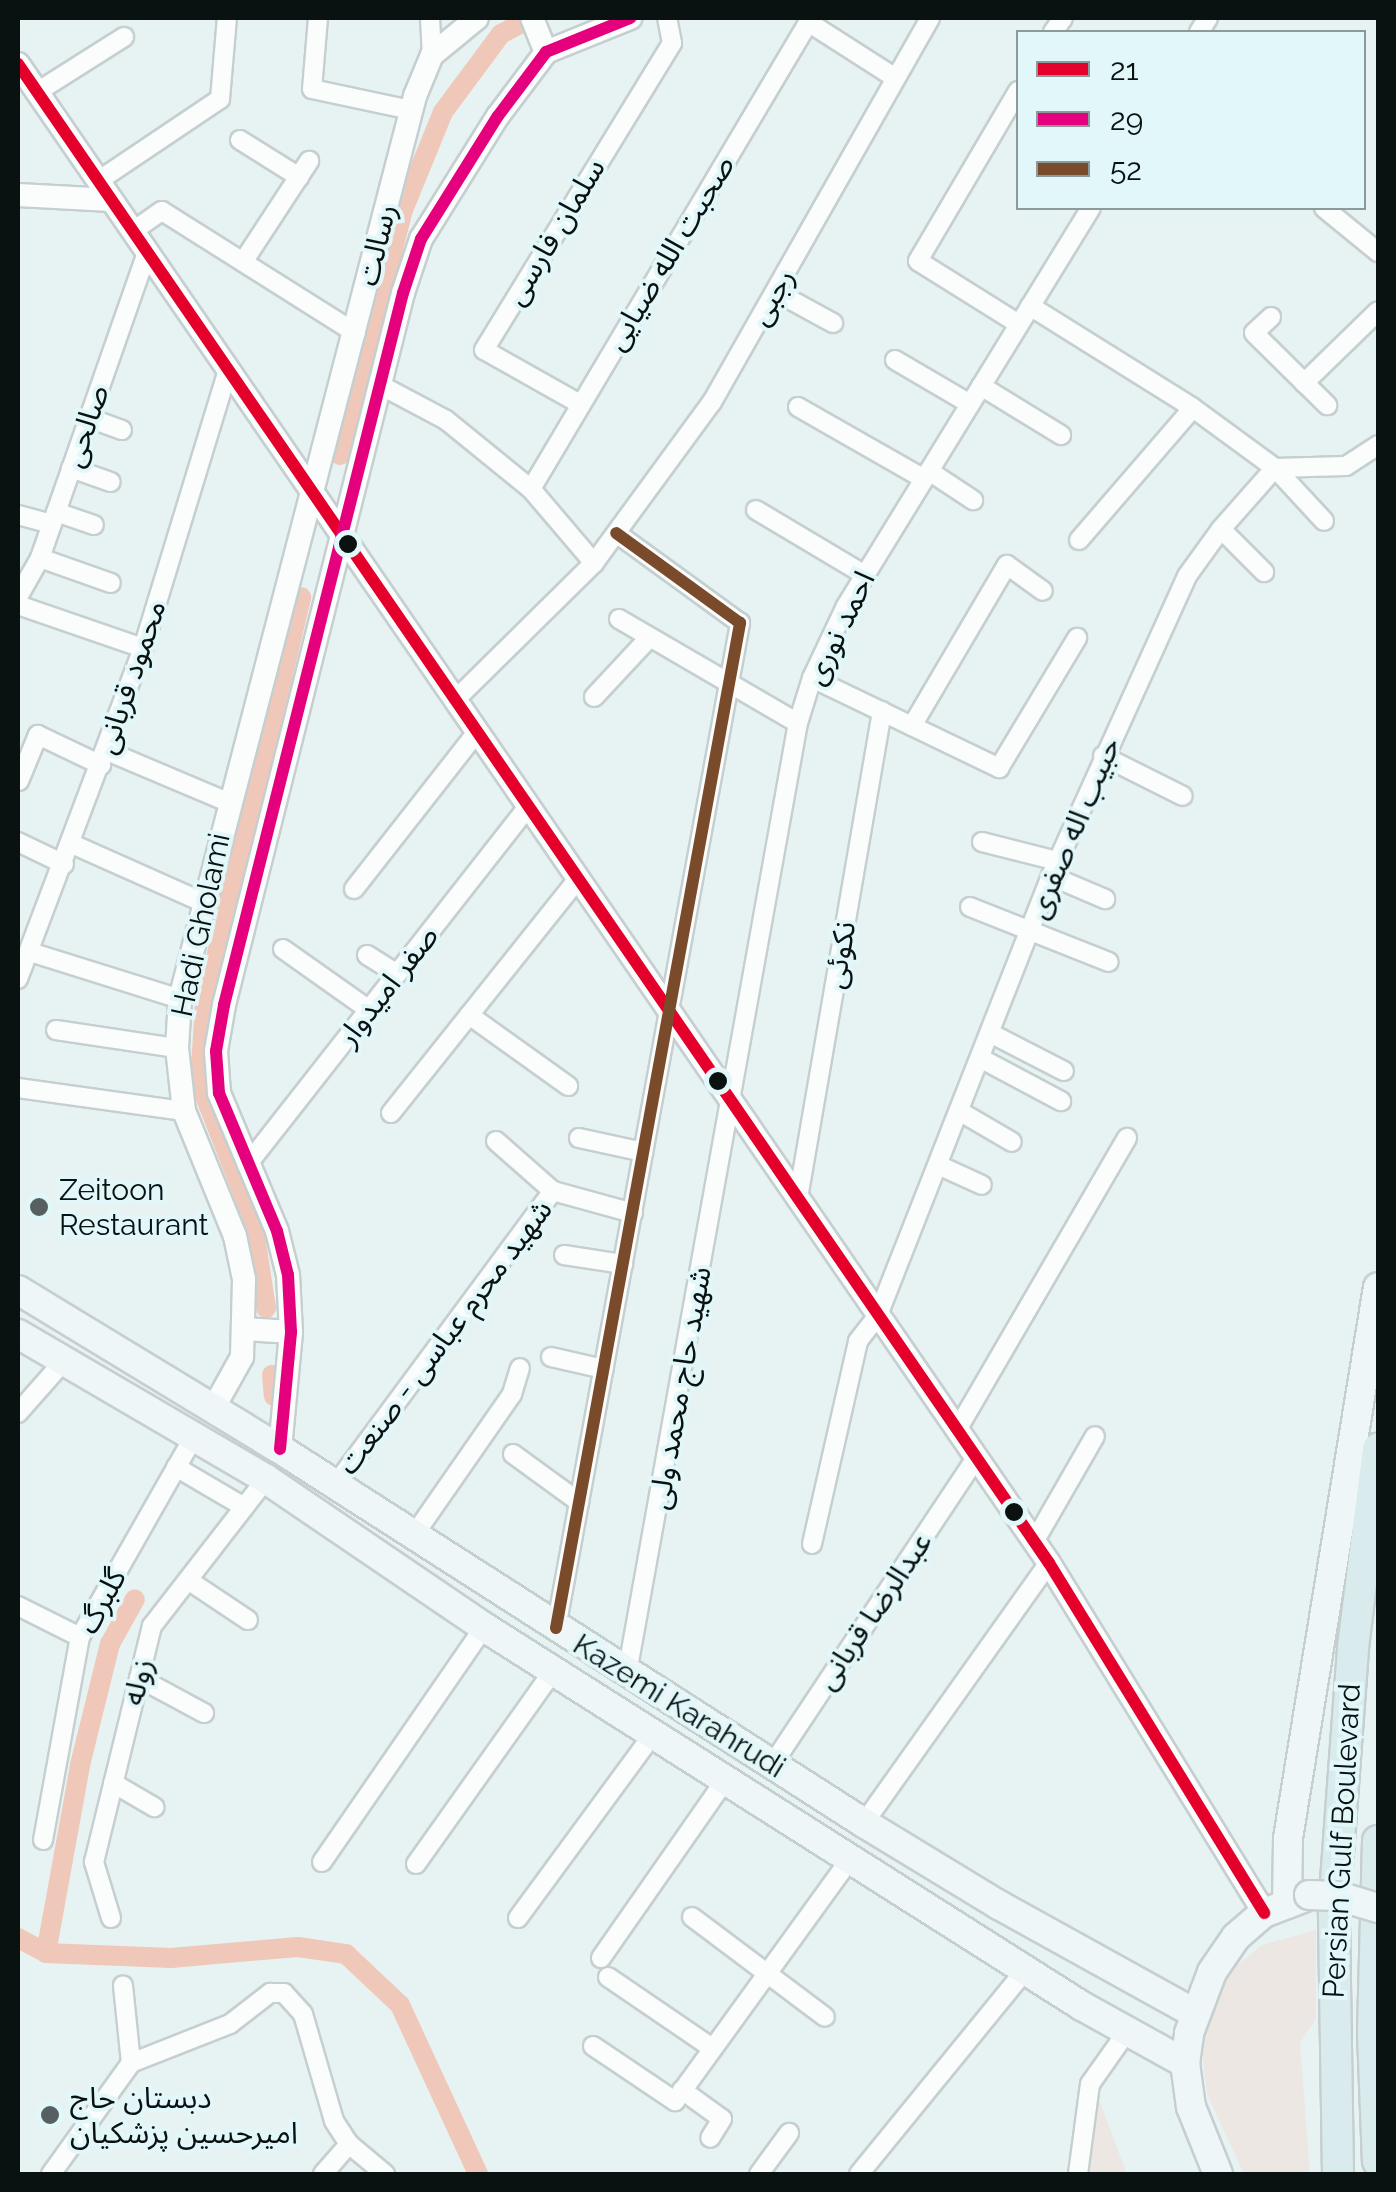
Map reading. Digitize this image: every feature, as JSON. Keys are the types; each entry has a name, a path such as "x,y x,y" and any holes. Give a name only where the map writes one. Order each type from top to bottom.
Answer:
{"highway":[{"name":"Persian Gulf Boulevard","path":"1338,2174 1333,2028 1335,1888 1353,1647 1378,1449"},
{"name":"Persian Gulf Boulevard","path":"1378,1841 1372,2033 1378,2161"}],"main road":[{"path":"1287,1904 1288,1838 1378,1287"},
{"name":"Kazemi Karahrudi","path":"18,1290 336,1484 864,1824 1196,2014"},
{"name":"Kazemi Karahrudi","path":"18,1334 266,1479 484,1627 850,1860 1126,2033 1185,2063"},
{"path":"1218,2174 1191,2106 1185,2063 1196,2014 1212,1972 1236,1938 1287,1904 1338,1896 1378,1908"},
{"path":"1082,2006 1106,1964"}],"street":[{"path":"18,194 105,191 220,98 227,18"},
{"path":"318,18 312,89 411,110"},
{"path":"430,18 432,55"},
{"name":"رسالت","path":"312,493 411,110 432,55 477,18"},
{"path":"532,18 546,52 630,18"},
{"name":"سلمان فارسی","path":"580,404 484,350 672,43 667,18"},
{"name":"رجبی","path":"455,700 594,563 712,402 930,18"},
{"path":"809,20 894,77"},
{"name":"صحبت الله ضیایی","path":"531,489 809,20"},
{"path":"37,92 124,37"},
{"name":"رسالت","path":"344,539 403,293 422,239 498,116 546,52"},
{"path":"18,64 1048,1563 1287,1904"},
{"path":"1016,95 918,261 1019,324"},
{"path":"240,140 304,169 244,262"},
{"name":"احمد نوری","path":"732,1103 798,723 812,678 864,575 1090,210"},
{"path":"1326,210 1378,252"},
{"path":"133,232 162,211 356,333"},
{"name":"صالحی","path":"18,597 40,558 147,252"},
{"path":"776,292 833,323"},
{"path":"1030,306 1192,408 1275,468 1324,521"},
{"path":"1304,384 1378,311"},
{"path":"1272,317 1254,333 1328,405"},
{"path":"895,360 970,404"},
{"name":"محمود قربانی","path":"18,979 27,945 72,844 143,648 228,370"},
{"path":"382,386 446,420 531,489 594,563"},
{"path":"981,386 1061,434"},
{"path":"798,407 973,500"},
{"path":"1079,540 1192,408"},
{"path":"88,418 122,430"},
{"path":"1275,468 1346,466 1378,445"},
{"path":"71,468 111,482"},
{"name":"حبیب اله صفری","path":"812,1544 858,1341 878,1315 1054,869 1188,576 1220,529 1275,468"},
{"name":"Hadi Gholami","path":"213,1409 242,1357 244,1279 235,1236 184,1111 177,1048 180,999 228,802 312,493"},
{"path":"756,510 864,575"},
{"path":"18,515 94,525"},
{"path":"1220,529 1264,572"},
{"path":"556,1628 740,622 616,533"},
{"name":"Hadi Gholami","path":"280,1449 291,1332 288,1275 277,1231 219,1092 216,1051 344,539"},
{"path":"40,558 111,583"},
{"path":"912,726 1007,565 1043,591"},
{"path":"18,604 143,648"},
{"path":"619,619 728,686 798,723"},
{"path":"594,697 649,638"},
{"path":"812,678 999,768 1077,638"},
{"name":"نکوئی","path":"798,1198 882,712"},
{"path":"354,889 477,732"},
{"path":"19,781 38,735 228,802 273,811"},
{"path":"1103,756 1183,796"},
{"name":"صفر امیدوار","path":"247,1165 528,807"},
{"path":"18,842 64,864"},
{"path":"982,842 1054,869 1105,899"},
{"path":"72,844 202,902"},
{"path":"391,1114 578,879"},
{"path":"970,907 1109,962"},
{"path":"27,945 180,999"},
{"path":"283,949 369,1010"},
{"path":"366,955 397,974"},
{"path":"470,1015 568,1086"},
{"path":"56,1030 177,1048"},
{"path":"990,1032 1064,1071"},
{"path":"980,1058 1060,1101"},
{"path":"18,1088 184,1111"},
{"name":"شهید حاج محمد ولی","path":"628,1673 732,1103"},
{"path":"959,1111 1012,1142"},
{"path":"579,1138 644,1152"},
{"path":"957,1430 1127,1138"},
{"path":"496,1141 553,1190 633,1213"},
{"path":"938,1165 982,1185"},
{"name":"شهید محرم عباسی - صنعت","path":"336,1484 553,1190"},
{"path":"564,1255 623,1264"},
{"path":"245,1329 291,1332"},
{"path":"551,1358 604,1369"},
{"path":"18,1413 63,1362"},
{"path":"414,1535 512,1394 520,1368"},
{"path":"1034,1542 1095,1436"},
{"name":"گلبرگ","path":"43,1840 80,1637 193,1438"},
{"path":"513,1454 579,1502"},
{"name":"عبدالرضا قربانی","path":"772,1765 976,1458"},
{"path":"176,1467 244,1507"},
{"name":"زوله","path":"111,1918 94,1862 152,1626 266,1479"},
{"path":"864,1824 1048,1563"},
{"path":"188,1580 248,1620"},
{"path":"18,1606 80,1637"},
{"path":"322,1862 484,1627"},
{"path":"416,1864 554,1670"},
{"path":"139,1678 204,1713"},
{"path":"518,1918 653,1734"},
{"path":"602,1958 725,1780"},
{"path":"113,1783 154,1807"},
{"path":"678,2095 850,1860"},
{"path":"692,1918 825,2017"},
{"path":"858,2174 1026,1970"},
{"path":"608,1977 712,2048"},
{"path":"123,1985 131,2064"},
{"path":"51,2174 131,2064 230,2024 270,1993 284,1993 303,2014 334,2121 349,2144 385,2174"},
{"path":"1078,2174 1090,2084 1126,2033"},
{"path":"593,2046 722,2120 710,2138"},
{"path":"760,2174 789,2133"},
{"path":"323,2174 349,2144"}],"shaded area":[{"path":"1316,1930 1316,2019 1300,2043 1310,2174 1244,2174 1207,2094 1200,2037 1220,1984 1232,1969 1262,1945"},
{"path":"1096,2092 1127,2174 1085,2174"}],"waterway":[{"path":"340,455 403,210 443,112 501,34 531,18"},
{"path":"266,1308 252,1216 200,1083 205,1004 301,597"},
{"path":"272,1375 274,1396"},
{"path":"46,1953 80,1765 110,1644 135,1599"},
{"path":"18,1938 46,1953 171,1958 298,1947 346,1954 400,2005 478,2174"}],"transit line":[{"name":"29","path":"280,1449 291,1332 288,1275 277,1231 219,1093 216,1051 224,1005 403,293 421,239 498,116 546,52 630,18"},
{"name":"21","path":"18,64 1049,1563 1264,1913"},
{"name":"52","path":"556,1628 740,623 616,533"}],"place":[{"name":"Zeitoon Restaurant","path":"39,1207"},
{"name":"دبستان حاج امیرحسین پزشکیان","path":"50,2115"}]}
